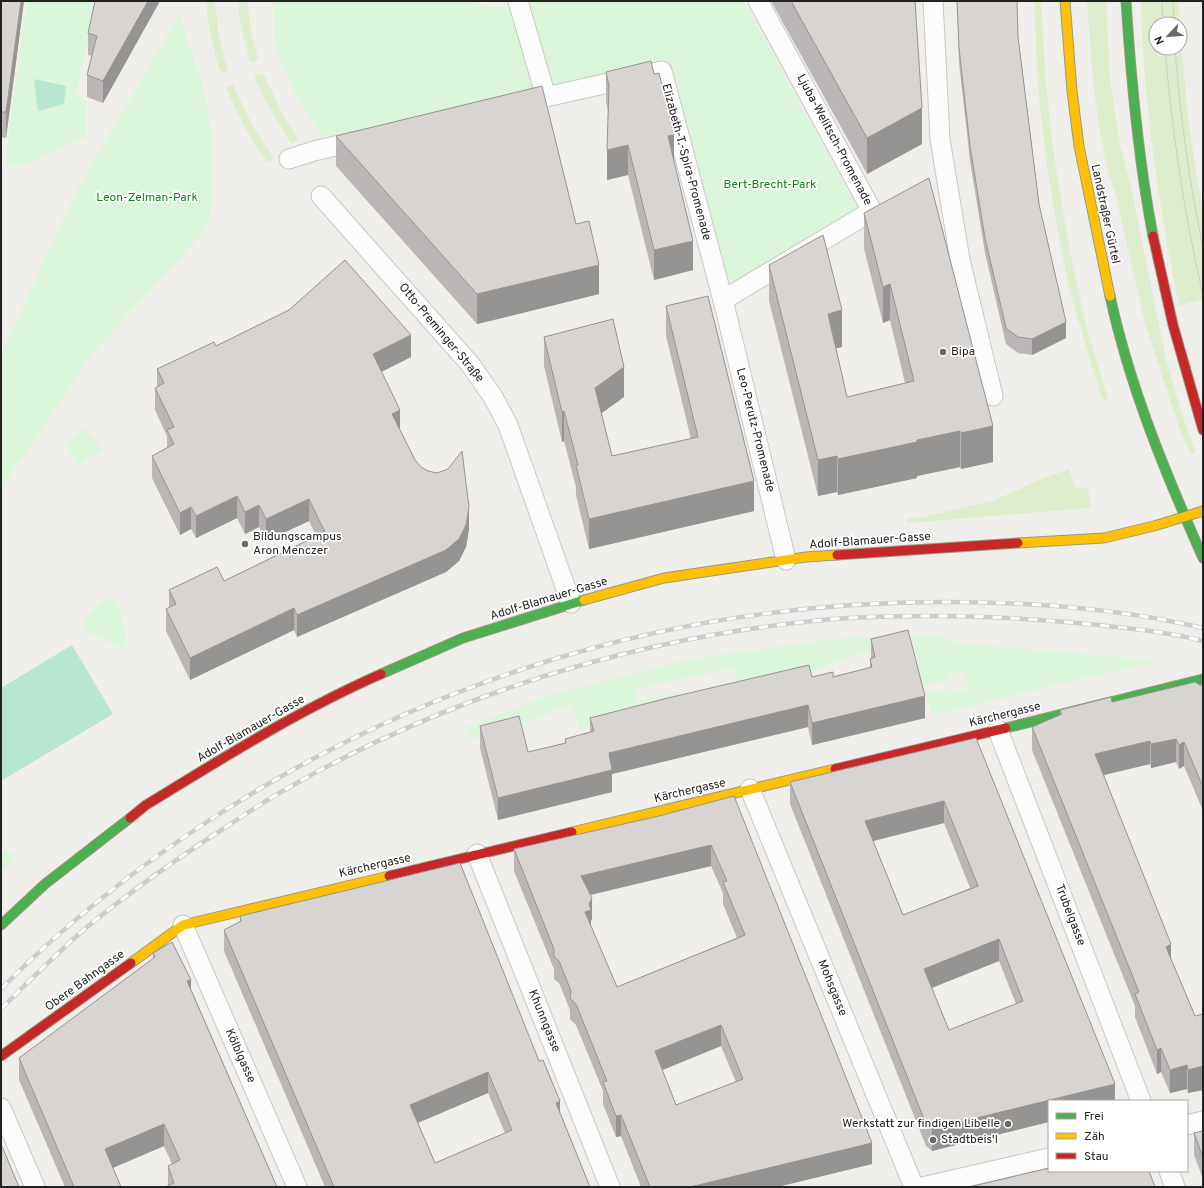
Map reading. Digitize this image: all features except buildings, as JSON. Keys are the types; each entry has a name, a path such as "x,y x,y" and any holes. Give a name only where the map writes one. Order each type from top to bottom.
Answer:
{"street":[{"path":"518,1 546,97"},
{"name":"Ljuba-Welitsch-Promenade","path":"723,300 872,211 758,1"},
{"path":"933,1 940,139 960,260 993,396"},
{"name":"Landstraßer Gürtel","path":"1065,1 1072,91 1079,146 1113,310 1128,368 1148,426 1184,518 1203,558"},
{"path":"1126,1 1127,34 1136,132 1150,223 1174,329 1191,394 1203,430"},
{"name":"Elizabeth-T.-Spira-Promenade","path":"500,108 662,71 723,300"},
{"path":"289,160 314,151 376,137"},
{"name":"Otto-Preminger-Straße","path":"321,196 470,364 493,397 508,425 571,603"},
{"name":"Leo-Perutz-Promenade","path":"723,300 786,560"},
{"name":"Adolf-Blamauer-Gasse","path":"1,925 45,884 146,805 267,731 354,686 463,638 571,603 664,578 806,557 1104,538 1131,533 1203,511"},
{"name":"Kärchergasse","path":"183,925 998,730 1203,679"},
{"name":"Trubelgasse","path":"998,730 1141,1100"},
{"name":"Mohsgasse","path":"750,789 914,1187"},
{"name":"Khunngasse","path":"477,854 610,1187"},
{"name":"Obere Bahngasse","path":"1,1056 183,925"},
{"name":"Kölblgasse","path":"183,925 297,1187"},
{"path":"1,1108 35,1187"},
{"path":"1188,1125 1203,1121"},
{"path":"922,1187 1048,1158"},
{"path":"1168,1172 1175,1187"}],"green space":[{"path":"27,1 96,1 76,97 87,101 85,138 17,167 5,164"},
{"path":"206,1 215,1 218,31 228,71 220,71 211,36"},
{"path":"238,1 247,1 251,31 258,58 256,61 250,63 239,17"},
{"name":"Bert-Brecht-Park","path":"273,1 470,1 498,9 524,1 743,1 858,209 730,285 667,59 323,138 293,90 275,46"},
{"path":"1034,1 1041,1 1046,86 1055,162 1069,247 1087,328 1108,399 1104,400 1101,397 1070,292 1058,232 1046,160 1038,86"},
{"path":"1087,1 1106,1 1110,80 1120,145 1131,188 1166,359 1181,411 1195,451 1194,454 1191,454 1182,436 1145,324 1116,196 1108,171 1099,128 1093,81"},
{"path":"1141,1 1178,1 1179,16 1148,16 1148,56 1183,56 1188,120 1203,214 1203,299 1179,306 1153,154 1142,40"},
{"name":"Leon-Zelman-Park","path":"179,15 204,89 213,144 211,213 203,233 91,355 27,453 14,468 1,490 1,355 76,191"},
{"path":"260,74 264,75 284,117 297,136 297,140 292,144 281,128 262,94 254,76"},
{"path":"34,79 66,86 64,104 38,111"},
{"path":"233,84 251,122 274,158 270,161 266,161 235,109 227,91 227,87"},
{"path":"86,428 102,449 79,465 64,443"},
{"path":"1069,469 1076,489 1088,488 1091,508 907,523 907,519 924,517 995,500 1039,480"},
{"path":"109,598 117,602 119,606 127,642 127,646 121,649 87,631 83,622 102,600"},
{"path":"936,636 961,643 1157,661 932,715 926,693 950,688 951,693 968,689 964,671 947,675 948,680 924,686 913,641 852,656 793,680 698,703 694,691 737,681 735,668 635,689 638,701 681,692 685,705 580,729 571,704 517,727 473,739 466,727 550,695 690,659 842,638"},
{"path":"72,645 113,714 1,781 1,688"},
{"path":"1,848 18,857 1,873"}],"tram line":[{"path":"1162,1 1163,16"},
{"path":"1173,1 1174,16"},
{"path":"1166,56 1171,110 1180,172 1190,234 1203,295"},
{"path":"1176,56 1186,148 1193,197 1203,247"}],"railway":[{"path":"1,989 71,923 146,864 199,827 285,775 373,729 464,690 557,658 653,633 750,616 849,605 949,602 1045,605 1109,611 1172,621 1203,628"},
{"path":"1,1009 87,927 173,863 267,800 344,758 409,727 475,700 543,677 612,657 681,641 752,629 852,618 941,616 1020,619 1138,629 1203,641"}],"traffic: fast":[{"path":"1126,1 1136,119 1143,177 1153,236"},
{"path":"1110,296 1118,330 1138,397 1162,462 1203,558"},
{"path":"381,674 463,638 584,600"},
{"path":"1006,728 1203,679"},
{"path":"1,925 45,884 130,818"}],"traffic: slow":[{"path":"1065,1 1072,91 1079,146 1110,296"},
{"path":"1018,543 1104,538 1154,526 1203,511"},
{"path":"584,600 664,578 806,557 837,555"},
{"path":"572,832 835,769"},
{"path":"131,963 183,925 389,876"}],"traffic: jam":[{"path":"1153,236 1173,325 1203,430"},
{"path":"837,555 1018,543"},
{"path":"130,818 146,805 262,735 321,703 381,674"},
{"path":"835,769 1006,728"},
{"path":"389,876 572,832"},
{"path":"1,1056 131,963"}],"place":[{"name":"Bipa","path":"943,352"},
{"name":"Bildungscampus Aron Menczer","path":"245,544"},
{"name":"Werkstatt zur findigen Libelle","path":"1008,1124"},
{"name":"Stadtbeis'l","path":"933,1140"}]}
